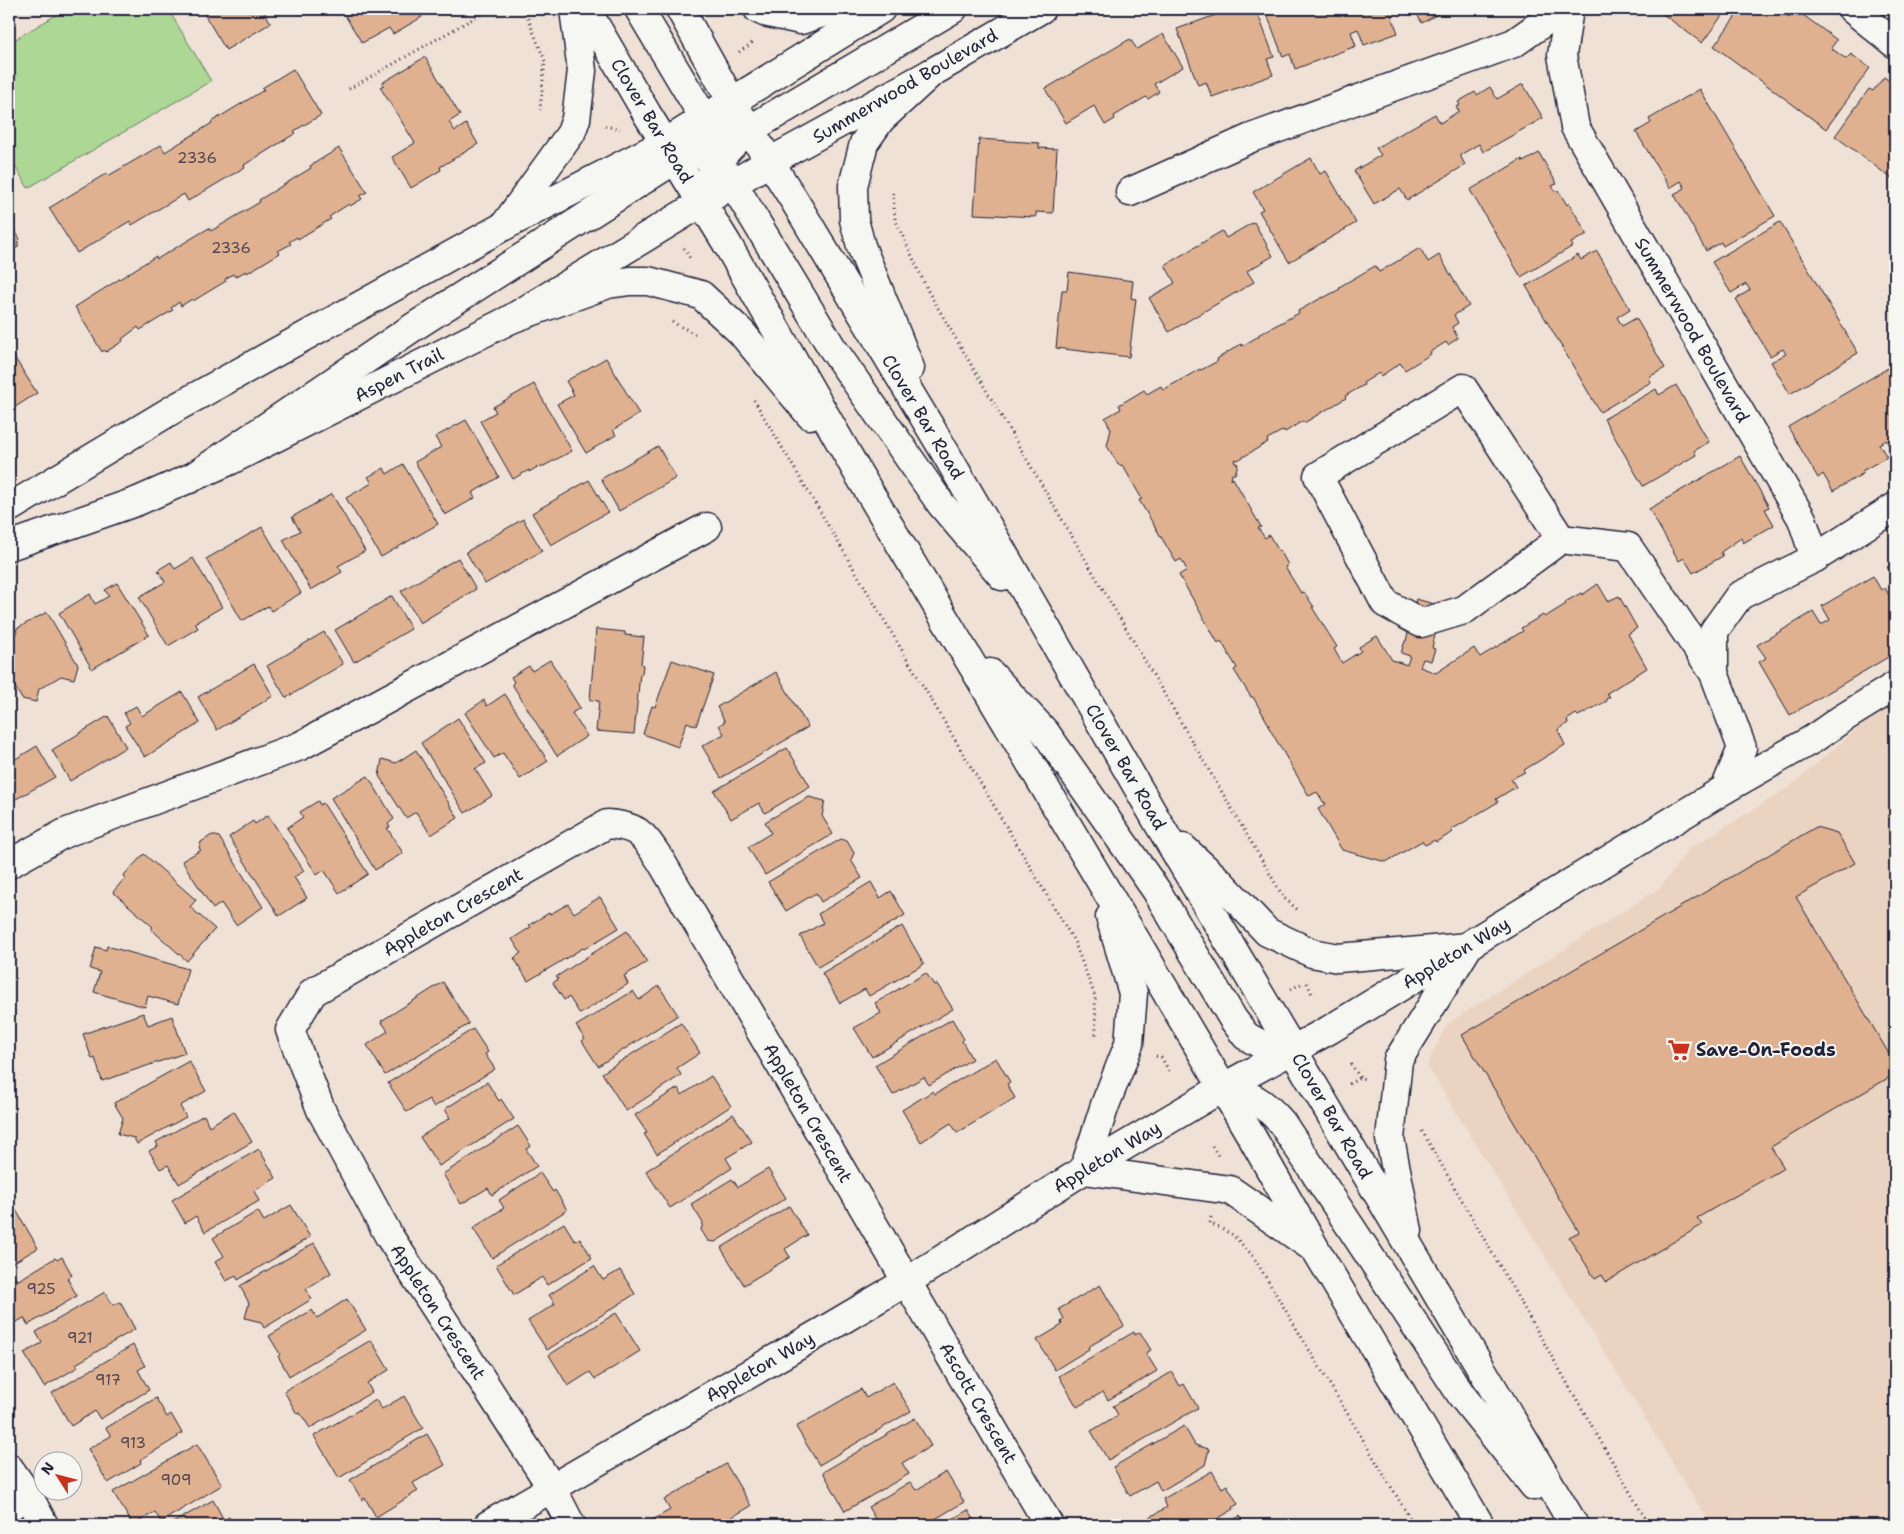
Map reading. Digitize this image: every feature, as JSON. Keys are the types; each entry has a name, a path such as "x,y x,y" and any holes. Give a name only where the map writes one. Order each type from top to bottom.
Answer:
{"main road":[{"path":"504,226 571,133 576,118 582,71 574,9"},
{"name":"Clover Bar Road","path":"586,9 677,151 702,204 726,242 858,473 1480,1525"},
{"path":"639,9 715,140 729,177 831,346 941,504 1047,629"},
{"name":"Clover Bar Road","path":"680,9 732,102 799,209 945,452 1160,826 1574,1525"},
{"path":"758,9 801,20 835,9"},
{"path":"702,204 709,180 715,140 732,102 881,9"},
{"path":"9,508 177,407 504,226 677,151 749,130 953,9"},
{"name":"Summerwood Boulevard","path":"769,162 931,73 1041,9"},
{"path":"1130,192 1252,138 1514,44 1548,19 1555,9"},
{"name":"Summerwood Boulevard","path":"1569,9 1562,55 1575,127 1802,519 1815,558"},
{"path":"1852,9 1895,44"},
{"path":"931,73 881,119 864,143 853,186 854,220 861,246 945,452"},
{"path":"190,479 677,151 715,140"},
{"path":"715,140 740,158 754,162 769,162"},
{"name":"Aspen Trail","path":"9,546 138,501 190,479 511,319 769,162"},
{"path":"511,319 608,284 630,281 648,281 701,295 741,332 858,473"},
{"path":"1561,539 1463,388 1318,476 1385,603 1420,623 1464,610 1561,539 1628,547 1714,673 1742,748 1725,790"},
{"path":"1714,673 1714,631 1739,596 1815,558 1895,507"},
{"path":"9,864 65,834 300,746 707,526"},
{"path":"955,636 1045,732 1156,890 1233,1019 1246,1036 1262,1045 1294,1050"},
{"name":"Appleton Way","path":"488,1525 906,1282 1084,1170 1222,1088 1294,1050 1813,739 1895,686"},
{"name":"Appleton Crescent","path":"552,1488 389,1236 321,1110 290,1030 314,992 607,824 626,825 645,837 661,861 906,1282"},
{"path":"1160,826 1220,882 1268,932 1312,953 1338,958 1468,946"},
{"path":"1097,875 1133,993 1129,1044 1084,1170 1230,1190 1316,1250"},
{"path":"1412,1252 1390,1139 1398,1060 1468,946"},
{"path":"1222,1088 1242,1092 1255,1098 1282,1123 1462,1396 1566,1525"},
{"name":"Ascott Crescent","path":"906,1282 1049,1525"},
{"path":"9,1468 18,1501 44,1525"},
{"path":"552,1488 572,1525"}],"path":[{"path":"349,89 490,9"},
{"path":"524,9 544,61 540,110"},
{"path":"734,54 751,44"},
{"path":"893,193 894,219 928,291 1284,898 1299,911"},
{"path":"682,244 693,263"},
{"path":"672,322 701,337"},
{"path":"752,397 1074,941 1095,996 1096,1039 1104,1041"},
{"path":"1287,990 1306,981 1312,994"},
{"path":"1160,1057 1168,1071"},
{"path":"1344,1087 1360,1078 1351,1064"},
{"path":"1417,1122 1649,1525"},
{"path":"1212,1146 1220,1158"},
{"path":"1211,1214 1210,1223 1233,1235 1253,1256 1414,1525"}],"shaded area":[{"path":"1895,696 1895,1525 1711,1525 1427,1065 1447,1024 1660,888 1689,849 1790,787"}],"green space":[{"path":"66,9 168,9 211,81 28,188 9,156 9,43"}],"building":[{"path":"201,9 262,9 271,23 226,50"},
{"path":"341,9 418,9 422,17 393,34 389,28 362,43"},
{"path":"1232,9 1256,9 1274,57 1267,59 1273,75 1212,97 1206,82 1198,85 1177,29"},
{"path":"1265,9 1389,9 1398,33 1364,45 1358,29 1351,32 1356,46 1295,69 1290,54 1283,57"},
{"path":"1414,9 1447,9 1422,23"},
{"path":"1656,9 1727,9 1702,43"},
{"path":"1741,9 1778,9 1789,17 1795,9 1837,40 1831,48 1846,59 1851,54 1870,68 1826,129 1714,46"},
{"path":"1163,34 1183,67 1154,84 1159,92 1148,99 1146,97 1114,116 1115,119 1105,125 1094,106 1066,123 1045,89 1130,39 1137,49"},
{"path":"425,57 460,115 449,122 455,131 466,124 478,144 440,167 441,170 411,188 392,157 415,143 380,87 384,85 382,83"},
{"path":"293,69 321,115 244,165 245,167 188,201 184,194 132,225 130,221 77,253 49,208 107,173 108,176 161,145 165,152 264,90 262,88"},
{"path":"1884,77 1895,85 1895,181 1835,136 1869,89 1873,91"},
{"path":"1523,84 1543,118 1483,152 1479,144 1460,155 1465,165 1407,200 1400,189 1374,204 1354,171 1381,155 1376,148 1435,114 1440,123 1459,111 1456,107 1460,105 1458,102 1475,92 1477,95 1490,87 1497,99"},
{"path":"1700,89 1775,216 1723,246 1721,242 1706,251 1674,194 1685,188 1681,181 1670,188 1636,132 1651,123 1649,119"},
{"path":"979,139 1039,143 1039,148 1057,149 1053,213 1036,212 1036,217 974,214"},
{"path":"339,148 367,192 360,196 362,199 350,206 349,204 329,217 331,219 298,239 297,237 289,242 291,244 278,251 280,253 247,273 246,271 235,277 233,274 225,279 226,281 193,301 192,299 181,306 179,302 171,308 173,310 140,330 138,327 122,339 123,341 106,352 104,350 102,352 75,307 156,256 157,259 209,228 211,231 260,202 259,200 311,168 310,166"},
{"path":"1539,153 1557,184 1552,186 1556,192 1558,190 1567,205 1569,203 1587,234 1571,243 1573,246 1521,277 1470,190 1522,159 1523,162"},
{"path":"1311,158 1320,174 1326,171 1356,223 1289,262 1259,211 1263,209 1253,192"},
{"path":"9,221 20,239 18,247 9,252"},
{"path":"1254,222 1273,256 1247,271 1254,282 1169,332 1149,298 1175,283 1165,265 1222,231 1226,238"},
{"path":"1780,222 1858,353 1790,394 1771,362 1786,354 1783,349 1770,356 1736,299 1750,290 1746,284 1731,293 1712,262"},
{"path":"1420,248 1428,262 1439,255 1469,306 1454,315 1458,323 1452,327 1458,338 1448,345 1446,342 1405,370 1400,363 1381,376 1379,373 1363,383 1364,385 1345,396 1346,398 1304,423 1303,421 1285,432 1284,430 1267,439 1268,442 1238,460 1235,459 1234,462 1238,464 1231,480 1233,478 1261,527 1258,528 1265,538 1269,535 1280,550 1288,565 1285,567 1301,593 1304,592 1314,607 1312,607 1337,647 1334,649 1342,663 1361,651 1359,647 1377,636 1392,660 1407,665 1410,656 1401,653 1406,641 1416,599 1445,607 1439,618 1432,648 1435,649 1431,661 1423,659 1420,667 1436,673 1474,648 1480,657 1523,631 1521,628 1543,615 1545,617 1566,604 1565,602 1581,593 1582,595 1598,584 1608,601 1619,596 1637,628 1628,634 1647,668 1607,693 1610,697 1606,699 1607,701 1578,716 1576,714 1567,720 1568,723 1558,730 1565,745 1524,770 1525,772 1511,779 1516,787 1496,799 1498,802 1451,830 1453,832 1436,842 1435,840 1425,845 1422,841 1386,862 1342,850 1318,809 1326,804 1325,802 1317,792 1309,796 1253,697 1251,697 1234,670 1237,668 1221,641 1218,643 1179,575 1187,570 1181,559 1176,562 1139,500 1142,499 1123,466 1118,464 1107,446 1111,429 1105,418 1121,409 1119,405 1144,390 1147,394 1161,386 1163,390 1218,361 1217,359 1241,344 1242,346 1258,335 1299,313 1298,311 1340,289 1339,287 1375,266 1379,272"},
{"path":"1597,251 1630,309 1617,317 1622,326 1636,318 1665,368 1649,377 1651,382 1600,412 1526,286 1578,255 1581,260"},
{"path":"1069,272 1133,281 1131,298 1136,299 1129,357 1056,348 1062,290 1067,290"},
{"path":"9,349 37,393 9,411"},
{"path":"606,358 639,414 613,430 616,435 586,453 557,404 574,395 566,381"},
{"path":"1895,364 1895,452 1893,453 1886,440 1879,444 1887,457 1833,491 1823,474 1818,478 1788,427"},
{"path":"534,384 572,451 540,468 539,466 529,472 529,470 513,479 480,421 496,412 493,407"},
{"path":"1676,385 1709,442 1694,451 1696,455 1643,486 1604,419 1656,389 1659,395"},
{"path":"466,420 499,477 472,493 475,498 445,515 415,462 441,447 435,437"},
{"path":"658,446 676,478 619,511 601,479"},
{"path":"1740,456 1769,507 1765,509 1774,525 1743,543 1741,538 1721,552 1723,556 1693,573 1684,558 1679,561 1649,509"},
{"path":"403,464 438,524 381,557 346,498 372,483 368,477 384,468 387,474"},
{"path":"589,480 608,512 551,545 532,513"},
{"path":"332,494 365,551 338,566 342,572 311,590 283,540 300,531 292,517"},
{"path":"523,519 542,551 485,584 466,552"},
{"path":"262,527 301,593 271,611 268,606 242,621 206,559"},
{"path":"193,558 222,607 195,623 198,628 168,646 139,597 165,582 158,570 171,562 175,569"},
{"path":"458,558 476,589 420,623 401,591"},
{"path":"1895,563 1895,581 1887,567"},
{"path":"1873,576 1881,590 1885,588 1895,605 1895,653 1790,715 1759,662 1766,658 1757,645 1813,612 1821,625 1830,620 1822,606"},
{"path":"117,583 149,635 92,669 59,613 90,594 95,604 109,596 105,590"},
{"path":"392,596 411,629 354,662 335,630"},
{"path":"47,612 78,665 74,679 61,676 39,689 36,702 22,699 9,677 9,638 17,632 16,629"},
{"path":"596,629 625,632 625,635 644,637 641,664 643,665 642,674 640,674 634,734 596,731 599,701 590,700"},
{"path":"324,632 343,664 286,698 267,666"},
{"path":"550,660 580,708 572,713 587,736 557,756 512,684 514,682 511,677 529,666 532,671"},
{"path":"672,660 714,675 696,726 687,722 678,747 643,734 652,706 655,707"},
{"path":"254,664 273,696 217,730 198,697"},
{"path":"776,672 808,727 721,778 702,746 724,734 719,725 725,722 717,707"},
{"path":"182,692 200,723 145,757 125,726 130,723 124,713 136,706 142,716"},
{"path":"505,694 548,761 520,779 503,753 494,758 465,713 484,700 487,706"},
{"path":"108,716 126,747 70,781 52,750"},
{"path":"458,718 486,763 475,769 492,796 465,813 421,743"},
{"path":"37,746 55,777 9,803 9,763"},
{"path":"787,748 810,786 765,813 759,803 731,819 714,791"},
{"path":"416,750 458,818 431,835 416,812 406,818 379,776 382,759 396,763"},
{"path":"368,776 394,819 388,824 390,827 387,828 403,853 375,870 331,798"},
{"path":"809,797 825,801 822,816 833,834 765,875 748,847 771,833 765,822"},
{"path":"318,801 320,805 323,803 368,874 339,893 324,870 317,875 287,828 303,817 300,812"},
{"path":"268,815 304,871 294,877 307,898 279,916 229,837 253,821 255,824"},
{"name":"Save-On-Foods","path":"1816,827 1837,833 1855,863 1796,897 1895,1064 1895,1074 1771,1147 1784,1168 1697,1218 1702,1225 1606,1282 1602,1275 1595,1279 1569,1237 1579,1232 1462,1035"},
{"path":"212,835 219,837 263,907 236,925 221,903 213,909 182,861 201,850 199,848 201,842"},
{"path":"841,839 847,841 854,853 851,860 862,878 821,902 816,893 786,911 768,882"},
{"path":"144,854 196,900 190,907 215,929 187,961 151,929 153,927 113,892 125,878 123,876"},
{"path":"871,882 880,898 891,891 905,915 818,967 800,936 823,923 818,914"},
{"path":"600,897 619,928 528,981 514,958 521,953 512,939 531,927 529,925 549,913 568,904 574,913"},
{"path":"902,926 924,964 869,996 865,989 840,1003 822,973"},
{"path":"627,931 647,962 624,976 628,984 580,1014 569,997 564,1000 553,983 558,979 556,977"},
{"path":"107,946 188,969 178,1004 148,996 145,1007 94,992 100,972 90,969 96,947 106,950"},
{"path":"926,973 934,985 937,984 953,1009 872,1057 854,1028 881,1013 875,1003"},
{"path":"443,982 469,1024 385,1075 367,1045 388,1031 381,1021"},
{"path":"659,986 678,1015 598,1066 582,1041 585,1039 576,1026 633,991 639,1000"},
{"path":"143,1013 148,1025 172,1016 185,1053 102,1081 95,1058 92,1059 83,1034"},
{"path":"952,1019 964,1039 962,1041 972,1059 929,1085 924,1077 893,1095 875,1065"},
{"path":"681,1023 700,1053 677,1068 681,1075 626,1111 602,1073"},
{"path":"473,1029 488,1052 485,1054 495,1069 434,1107 429,1099 407,1112 388,1083"},
{"path":"996,1058 1010,1082 1007,1084 1015,1098 957,1133 951,1123 921,1142 902,1110 933,1091 935,1094"},
{"path":"189,1061 206,1091 180,1106 186,1117 137,1144 134,1138 118,1134 123,1118 114,1103"},
{"path":"711,1076 731,1106 657,1154 644,1134 647,1133 635,1115 678,1088 682,1095"},
{"path":"487,1082 499,1101 501,1099 514,1119 439,1166 420,1137 450,1118 445,1109"},
{"path":"234,1111 252,1142 179,1184 168,1165 160,1169 149,1151 158,1146 156,1142 204,1115 209,1126"},
{"path":"733,1114 752,1142 726,1158 732,1168 670,1208 646,1171"},
{"path":"518,1126 531,1146 526,1149 537,1166 492,1195 488,1188 461,1204 443,1174"},
{"path":"259,1149 276,1178 254,1191 259,1201 205,1232 196,1216 185,1223 172,1200"},
{"path":"768,1169 786,1198 715,1242 708,1241 701,1230 703,1223 691,1204 732,1179 738,1187"},
{"path":"540,1173 553,1192 555,1190 567,1210 492,1258 473,1228 504,1208 499,1200"},
{"path":"291,1205 310,1237 238,1280 236,1276 226,1281 215,1262 224,1256 213,1238 258,1211 264,1221"},
{"path":"789,1206 807,1235 785,1249 790,1257 744,1285 721,1248"},
{"path":"16,1210 38,1248 9,1265 9,1215"},
{"path":"564,1223 575,1241 580,1238 592,1258 547,1285 542,1277 514,1295 496,1265"},
{"path":"314,1243 331,1273 306,1289 312,1299 264,1328 261,1322 245,1318 249,1303 240,1286"},
{"path":"62,1257 72,1275 67,1278 77,1296 28,1325 24,1318 9,1326 9,1282 16,1278 17,1281 55,1258 57,1260"},
{"path":"594,1266 603,1280 620,1270 635,1294 547,1350 528,1321 555,1304 549,1295"},
{"path":"1100,1285 1124,1326 1088,1347 1089,1349 1055,1370 1037,1340 1062,1325 1061,1322 1064,1319 1059,1309"},
{"path":"105,1292 113,1305 120,1302 135,1329 76,1364 78,1367 44,1387 24,1353 42,1343 36,1332"},
{"path":"347,1299 366,1330 289,1376 278,1356 280,1354 269,1336 312,1310 317,1318"},
{"path":"616,1313 640,1351 595,1379 590,1372 568,1386 549,1355"},
{"path":"1134,1332 1135,1335 1140,1332 1151,1350 1146,1353 1157,1371 1108,1400 1103,1392 1077,1407 1059,1376"},
{"path":"371,1340 389,1370 367,1383 372,1392 310,1428 300,1413 297,1414 284,1391"},
{"path":"133,1345 145,1366 138,1370 149,1390 100,1419 95,1411 71,1426 52,1393"},
{"path":"1172,1372 1180,1386 1184,1384 1198,1408 1108,1460 1091,1431 1118,1415 1113,1406"},
{"path":"893,1382 911,1411 819,1465 796,1427 861,1389 866,1398"},
{"path":"404,1396 423,1428 339,1478 314,1436 376,1400 382,1409"},
{"path":"156,1398 167,1417 171,1414 182,1433 140,1460 141,1463 108,1483 88,1449 111,1436 106,1428"},
{"path":"915,1418 931,1446 902,1463 909,1474 845,1511 823,1472"},
{"path":"1184,1426 1195,1445 1209,1449 1205,1465 1161,1491 1156,1481 1130,1496 1113,1467"},
{"path":"427,1434 445,1465 413,1483 418,1491 376,1517 365,1498 362,1500 350,1480"},
{"path":"197,1444 222,1485 161,1522 155,1512 133,1525 113,1492"},
{"path":"726,1464 751,1506 718,1525 648,1525 647,1523 670,1510 664,1500"},
{"path":"1212,1471 1222,1488 1227,1485 1238,1504 1233,1507 1234,1509 1207,1525 1146,1525 1144,1521 1167,1507 1163,1499"},
{"path":"946,1472 964,1502 925,1525 879,1525 868,1507 910,1482 916,1490"},
{"path":"213,1500 224,1520 229,1517 234,1525 169,1525"},
{"path":"968,1510 978,1525 942,1525"},
{"path":"1240,1516 1246,1525 1224,1525"}],"place":[{"name":"Save-On-Foods","path":"1679,1050"}]}
